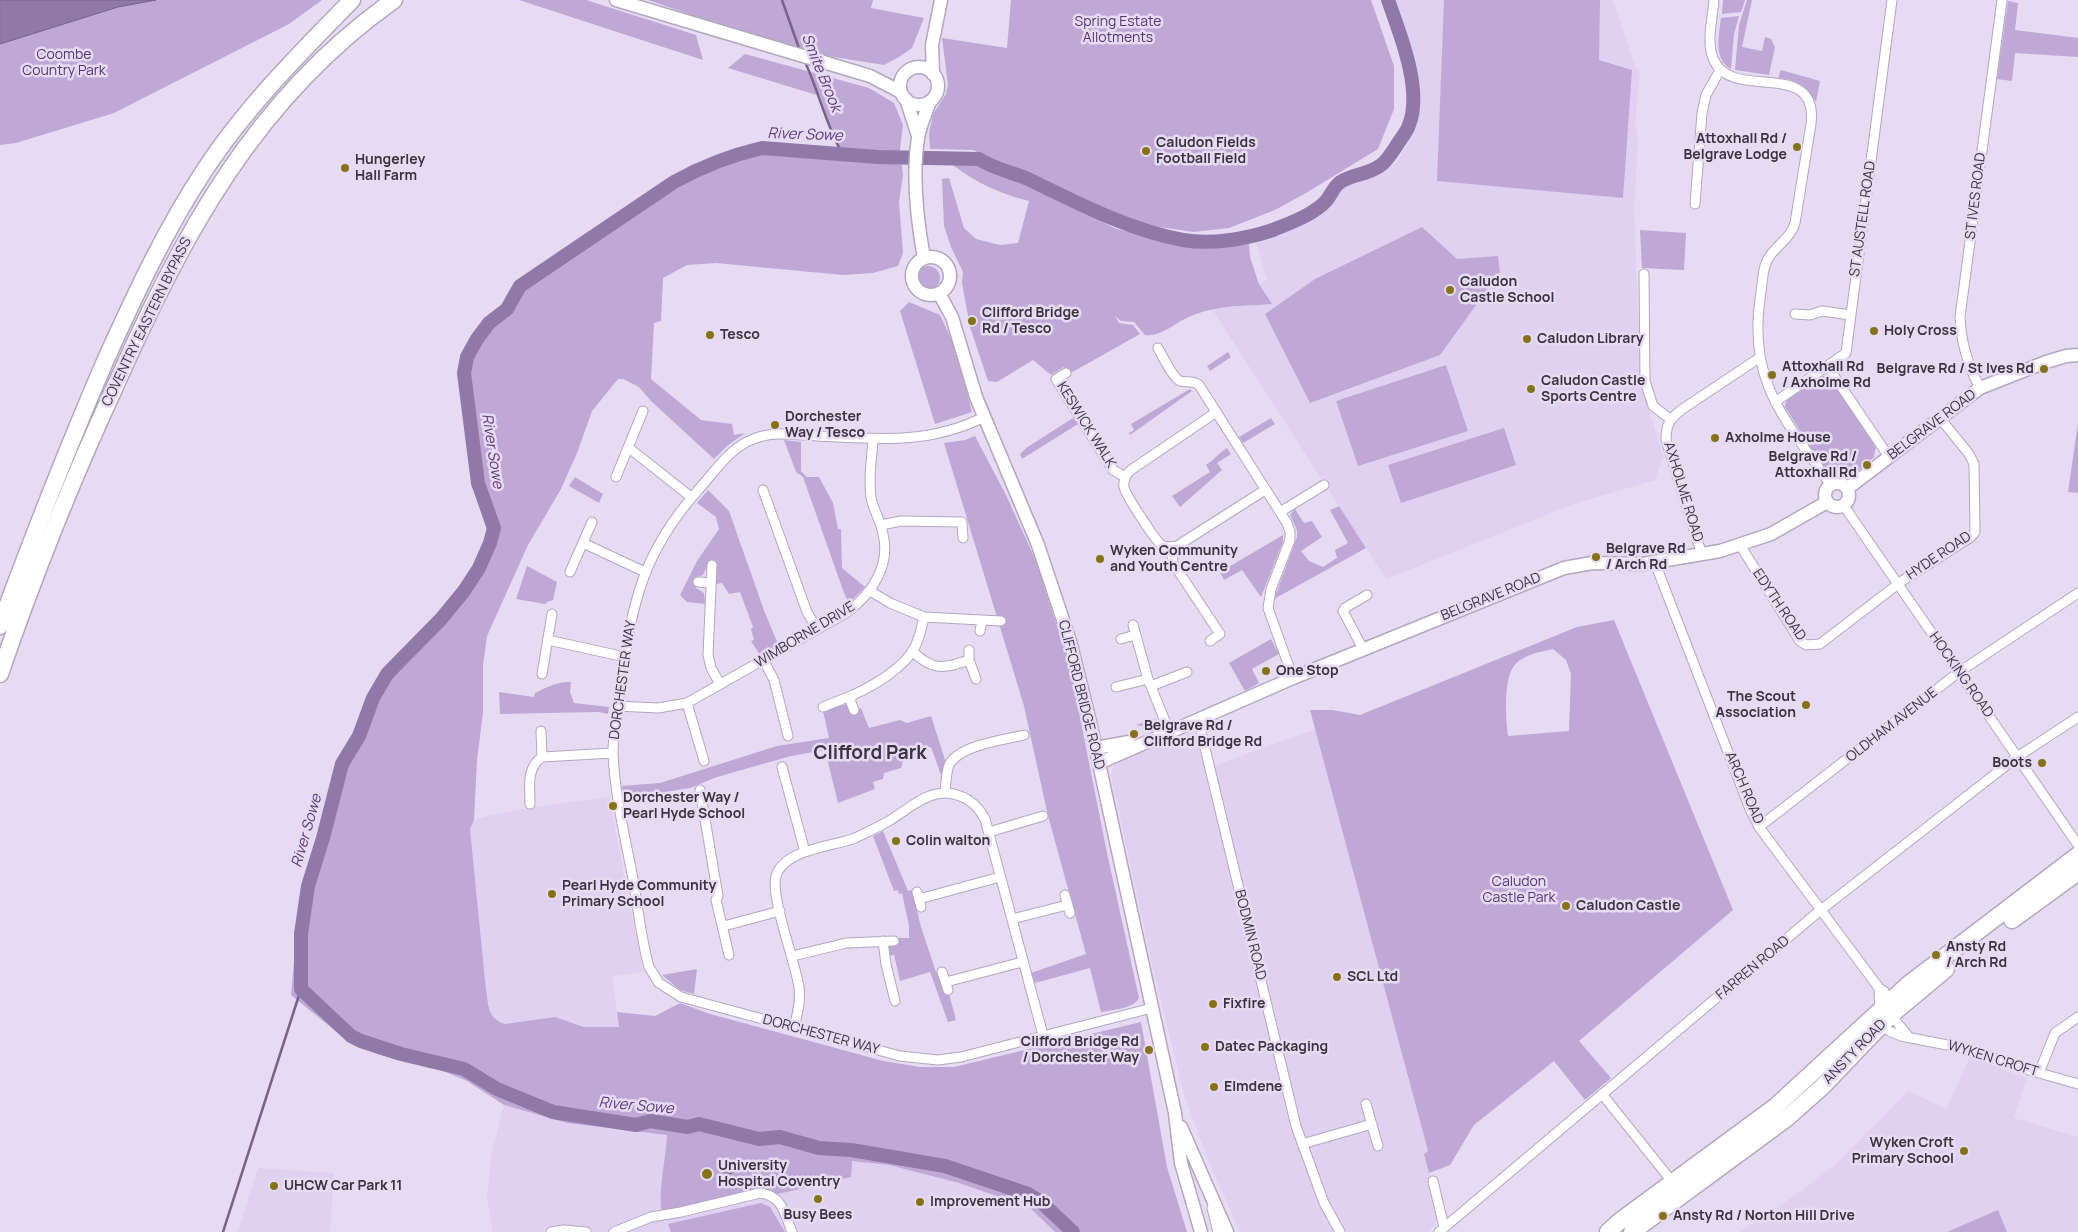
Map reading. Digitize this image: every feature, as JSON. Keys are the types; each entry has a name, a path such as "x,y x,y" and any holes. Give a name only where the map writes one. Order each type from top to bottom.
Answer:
{"highway":[{"name":"COVENTRY EASTERN BYPASS","path":"0,626 74,432 160,244 204,171 277,76 352,0"},
{"name":"COVENTRY EASTERN BYPASS","path":"0,674 57,521 90,441 144,322 188,236 218,185 241,152 292,90 334,49 394,0"},
{"name":"ANSTY ROAD","path":"1608,1232 1750,1145 1804,1103 1910,983 2078,855"},
{"name":"ANSTY ROAD","path":"1885,1013 2078,872"},
{"name":"ANSTY ROAD","path":"1632,1232 1677,1188"}],"main road":[{"path":"616,0 870,76 917,104 930,101"},
{"path":"924,258 919,232 916,172 918,143 930,101 937,89 933,74 932,45 941,0"},
{"path":"918,143 900,84 908,71 932,45"},
{"path":"870,76 892,76 924,68 933,74"},
{"path":"933,257 940,259 947,266 949,273 948,283 939,293 924,294 916,289 912,282 913,269 916,262 924,258 933,257"},
{"name":"CLIFFORD BRIDGE ROAD","path":"939,293 952,317 984,417 1038,545 1070,641 1096,748 1175,1112 1181,1163 1201,1232"},
{"name":"BELGRAVE ROAD","path":"1848,488 1980,388 2046,362 2066,356 2078,355"},
{"path":"1830,484 1842,484 1848,488 1850,497 1844,506 1833,507 1827,502 1825,493 1830,484"},
{"name":"BELGRAVE ROAD","path":"1099,763 1293,678 1564,568 1592,563 1635,565 1702,555 1740,545 1780,530 1827,502"},
{"name":"BELGRAVE ROAD","path":"1096,748 1166,733"},
{"name":"CLIFFORD BRIDGE ROAD","path":"1175,1112 1227,1232"}],"street":[{"path":"1714,0 1711,50 1713,59 1720,70 1736,78 1797,88 1806,96 1811,108 1811,124 1794,226 1788,237 1769,258 1764,268 1757,328 1760,358 1765,381 1775,402 1830,484"},
{"name":"ST AUSTELL ROAD","path":"1775,402 1846,353 1892,0"},
{"name":"ST IVES ROAD","path":"1980,388 1969,366 1960,317 2002,0"},
{"path":"1695,204 1702,113 1706,95 1720,70"},
{"path":"1644,274 1645,382 1653,406 1670,419 1760,358"},
{"path":"1795,314 1810,315 1822,311 1850,314"},
{"path":"1158,348 1176,378 1197,384 1287,523 1290,536 1269,594 1268,608 1293,678"},
{"path":"1828,367 1889,457"},
{"name":"KESWICK WALK","path":"1066,373 1056,379 1113,470 1125,477"},
{"path":"616,477 643,411"},
{"path":"1216,413 1131,470 1125,477 1124,487 1126,493 1160,544 1171,547 1180,545 1265,490"},
{"name":"DORCHESTER WAY","path":"984,417 967,426 936,435 899,439 776,434 756,438 737,447 729,454 691,497 666,530 645,572 631,621 618,706 614,753 618,800 647,958 653,974 666,988 682,997 900,1056 931,1060 962,1057 1152,1008"},
{"name":"HYDE ROAD","path":"1898,584 1971,537 1975,532 1974,464 1969,454 1940,418"},
{"name":"AXHOLME ROAD","path":"1670,419 1666,428 1666,440 1702,555"},
{"name":"WIMBORNE DRIVE","path":"618,706 658,708 687,703 846,613 870,591 879,575 884,556 884,540 881,525 872,503 870,488 873,439"},
{"path":"629,448 691,497"},
{"path":"1280,512 1324,485"},
{"path":"764,490 807,612 817,629"},
{"name":"HOCKING ROAD","path":"1844,506 2078,844"},
{"path":"881,525 900,521 966,522 963,538"},
{"path":"570,572 592,522"},
{"path":"582,544 645,572"},
{"name":"EDYTH ROAD","path":"1740,545 1800,641 1806,645 1820,644 1898,584"},
{"path":"1171,547 1173,563 1220,634 1210,641"},
{"name":"ARCH ROAD","path":"1655,563 1759,827 1879,988"},
{"path":"712,565 708,655 711,668 720,684"},
{"path":"698,582 711,583"},
{"path":"870,591 890,603 924,617 1001,621"},
{"name":"OLDHAM AVENUE","path":"1759,827 1959,672 2078,593"},
{"path":"1363,649 1342,611 1367,595"},
{"path":"542,674 552,614"},
{"path":"823,707 852,695 885,677 912,651 918,640 924,617"},
{"path":"980,631 982,620"},
{"path":"1133,624 1149,683 1166,733"},
{"path":"1121,639 1135,635"},
{"path":"548,640 625,657"},
{"path":"912,651 922,660 935,666 947,666 969,655 976,680"},
{"path":"764,660 774,680 788,736"},
{"path":"1116,687 1149,683 1187,672"},
{"path":"852,695 850,700 854,710"},
{"path":"687,703 704,761"},
{"name":"FARREN ROAD","path":"1442,1230 1822,910 2017,757 2078,717"},
{"name":"BODMIN ROAD","path":"1198,719 1302,1144 1324,1203 1340,1232"},
{"path":"541,732 542,757"},
{"path":"945,792 948,768 957,755 968,750 1024,735"},
{"path":"530,804 531,771 534,764 542,757 614,753"},
{"path":"782,766 805,852"},
{"path":"700,790 718,896 716,900 724,926 729,955"},
{"path":"794,1028 798,1010 799,990 774,886 778,871 791,858 858,836 889,820 926,797 945,792 966,798 976,805 985,819 1043,1035"},
{"path":"989,832 1044,817"},
{"path":"919,900 1000,878"},
{"path":"1012,919 1067,904"},
{"path":"724,926 780,911"},
{"path":"883,941 886,964 896,1001"},
{"path":"792,956 846,943 894,941"},
{"path":"942,972 947,986 1022,962"},
{"name":"ANSTY ROAD","path":"1879,988 1885,1013"},
{"name":"WYKEN CROFT","path":"1885,1013 1890,1031 1901,1036 1974,1050 2038,1073 2078,1084"},
{"path":"2038,1073 2055,1033 2078,1016"},
{"path":"1602,1094 1677,1188"},
{"path":"1366,1104 1378,1146"},
{"path":"1302,1144 1372,1124"},
{"path":"1433,1181 1442,1230"},
{"path":"614,1232 651,1216 681,1212 760,1193 771,1195 780,1202 792,1232"},
{"path":"1212,1198 1212,1212 1218,1232"},
{"path":"551,1232 564,1230 586,1232"}],"shaded area":[{"path":"0,0 156,0 118,7 0,44"},
{"name":"Caludon Castle School","path":"1393,0 1613,0 1635,66 1640,71 1635,123 1638,140 1634,207 1640,377 1663,457 1655,480 1573,504 1386,579 1212,309 1233,307 1267,295 1259,284 1267,280 1256,242 1316,217 1340,189 1386,170 1397,162 1416,129 1420,102 1415,67"},
{"path":"1316,729 1428,1152 1429,1173 1431,1175 1428,1179 1437,1222 1428,1232 1240,1232 1210,1164 1184,1095 1152,964 1111,775 1114,761 1188,730 1195,734 1205,769"},
{"name":"Pearl Hyde Community Primary School","path":"609,797 643,972 612,976 619,1027 584,1027 554,1017 505,1024 497,1021 491,1016 486,990 470,829 474,820 534,807"},
{"name":"Wyken Croft Primary School","path":"1970,1057 2027,1078 2014,1118 2078,1137 2078,1232 1740,1232 1800,1192 1839,1161 1908,1091 1946,1109"},
{"name":"University Hospital Coventry","path":"504,1105 567,1123 719,1140 851,1161 889,1165 959,1183 1029,1207 1055,1232 493,1232 487,1199 491,1157"},
{"path":"727,1161 738,1162 739,1170 730,1174 724,1173"},
{"name":"UHCW Car Park 11","path":"258,1168 334,1173 330,1232 238,1232"}],"green space":[{"name":"Coombe Country Park","path":"0,0 322,0 289,24 114,113 16,143 0,145"},
{"path":"519,0 586,0 696,35 703,60"},
{"path":"648,0 873,0 871,8 924,18 912,48 884,65 827,56 720,25"},
{"name":"Spring Estate Allotments","path":"1011,0 1371,0 1394,66 1394,109 1378,149 1275,210 1229,228 1194,232 1146,225 1084,201 1019,169 997,163 973,150 930,149 929,133 933,114 946,94 948,85 942,38 1007,48"},
{"path":"1444,0 1600,0 1599,60 1632,70 1623,198 1437,181"},
{"path":"1723,0 1745,0 1741,12 1722,14"},
{"path":"1747,0 1752,0 1742,47 1762,51 1765,37 1771,39 1775,47 1769,75 1735,70 1739,25"},
{"path":"2008,1 2018,3 2015,30 2078,38 2078,57 2015,53 2012,81 1997,79"},
{"path":"1739,16 1734,34 1731,69 1725,65 1719,53 1721,18"},
{"path":"745,54 869,88 894,103 903,125 900,150 903,175 899,202 903,253 898,266 873,273 843,275 716,263 687,265 663,278 661,321 654,323 651,379 701,420 732,424 734,435 745,433 727,446 714,459 651,401 639,387 623,379 618,379 592,411 577,453 561,489 528,545 487,636 483,665 483,713 477,760 474,820 470,829 486,990 490,1011 495,1018 505,1024 555,1017 584,1027 619,1027 617,1012 655,1016 680,1003 710,1014 883,1061 920,1067 954,1067 1141,1022 1167,1167 1187,1232 1055,1232 1029,1207 959,1183 889,1165 852,1161 851,1177 778,1194 770,1190 666,1213 661,1209 661,1200 667,1135 567,1123 504,1105 467,1081 441,1070 377,1054 344,1038 291,995 298,916 336,761 359,724 382,673 425,629 461,586 482,554 488,533 477,500 459,376 461,360 475,332 504,306 508,296 521,282 610,219 698,163 762,148 842,153 833,137 820,96 728,68"},
{"path":"1781,70 1820,81 1816,102 1801,85 1790,80 1778,78"},
{"path":"957,162 978,163 1034,185 1114,228 1159,240 1200,247 1249,244 1250,257 1259,284 1272,304 1229,307 1207,311 1187,318 1162,332 1151,335 1145,335 1134,322 1121,321 1115,316 1119,323 1133,325 1140,334 1069,374 1064,367 1051,375 1033,360 997,382 988,381 970,327 962,283 963,272 951,247 944,226 942,179 949,178 964,228 976,239 1000,245 1018,243 1029,201 1009,195 980,182 953,165"},
{"path":"1422,227 1457,259 1498,256 1500,272 1440,355 1310,403 1265,314 1315,279"},
{"path":"1640,230 1686,233 1684,270 1642,268"},
{"path":"928,266 936,270 940,278 936,286 928,290 920,286 916,278 920,270"},
{"path":"909,302 940,315 956,349 972,412 935,424 900,311"},
{"path":"1228,352 1231,357 1210,371 1207,366"},
{"path":"1446,365 1468,431 1358,466 1336,401"},
{"path":"1820,376 1831,378 1876,445 1874,457 1854,474 1841,475 1824,468 1785,407 1789,397 1804,385"},
{"path":"1190,389 1192,391 1130,435 1129,433 1134,430 1131,424"},
{"path":"1073,418 1078,424 1022,459 1020,454 1026,448"},
{"path":"1271,418 1275,424 1243,443 1239,437"},
{"path":"2078,423 2078,493 2068,492"},
{"path":"1504,428 1516,465 1401,503 1388,465"},
{"path":"975,436 1006,495 1036,561 1070,667 1107,853 1139,998 1132,1005 1122,1008 1101,1012 1090,968 1035,983 1031,973 1086,954 1048,816 1024,706 944,443 965,440"},
{"path":"784,440 801,442 801,471 807,477 819,477 833,503 838,529 841,529 842,568 865,587 849,603 803,477 796,472"},
{"path":"1227,448 1231,454 1217,463 1222,470 1180,507 1172,496 1210,472 1206,465"},
{"path":"575,477 603,494 599,503 569,486"},
{"path":"708,490 729,511 778,644 760,655 751,641 754,640 751,629 753,627 740,592 729,594 722,583 716,584 717,564 708,564 703,575 697,577 696,588 704,593 705,604 687,602 680,595 697,561 719,529 716,517 697,503"},
{"path":"1339,506 1366,548 1274,599 1297,537 1297,530 1290,515 1295,509 1304,523 1312,521 1322,537 1301,551 1309,561 1323,567 1337,558 1335,550 1348,543 1330,510"},
{"path":"1283,535 1283,542 1261,597 1242,570 1224,580 1220,572"},
{"path":"527,566 557,582 553,600 545,604 516,599"},
{"name":"Caludon Castle Park","path":"1614,620 1733,910 1579,1041 1611,1078 1585,1100 1554,1061 1474,1125 1450,1165 1429,1173 1424,1154 1428,1151 1310,710 1332,710 1360,715 1577,627","holes":["1553,649 1566,660 1571,674 1569,731 1508,736 1506,711 1508,681 1517,662 1537,653"]},
{"path":"1271,639 1279,654 1252,669 1259,683 1245,691 1229,663"},
{"path":"571,682 570,692 574,703 609,707 608,714 599,712 500,714 499,692 534,697 535,693 557,683"},
{"path":"847,704 854,712 861,708 869,728 900,720 907,723 931,716 946,763 941,775 931,747 921,750 920,756 903,761 901,768 884,773 883,779 873,782 875,789 838,803 825,750 791,756 717,777 690,788 624,799 622,786 660,783 777,746 829,738 823,711"},
{"path":"1156,719 1157,726 1150,728 1136,725"},
{"path":"883,831 908,891 912,890 921,927 936,972 938,972 945,994 949,994 956,1020 948,1022 930,972 900,981 894,955 887,956 888,946 898,944 898,938 909,938 909,926 902,893 899,894 898,890 894,891 873,836"},
{"path":"697,969 694,994 680,990 662,975"},
{"path":"761,1203 770,1207 785,1232 671,1232 668,1224"},
{"path":"1998,1210 2007,1232 1947,1232"}],"waterway":[{"name":"Smite Brook","path":"782,0 800,51"},
{"name":"River Sowe","path":"1073,1232 1040,1201 1028,1194 945,1166 851,1150 819,1148 780,1137 759,1139 699,1124 688,1127 650,1121 636,1125 553,1112 497,1089 464,1069 401,1054 361,1041 351,1036 301,989 301,934 308,886 323,838 342,764 359,736 373,698 387,674 441,619 464,591 479,568 490,543 494,528 478,483 464,373 467,357 477,339 489,323 507,309 520,286 674,182 717,162 762,148 878,157 979,159 997,168 1028,179 1123,223 1183,240 1205,242 1228,240 1273,230 1301,218 1321,206 1335,187 1342,181 1381,165 1390,156 1407,130 1413,111 1412,79 1404,45 1388,0"},
{"name":"Smite Brook","path":"805,62 831,131 842,153"},
{"path":"223,1232 301,989"}],"place":[{"name":"Attoxhall Rd / Belgrave Lodge","path":"1797,147"},
{"name":"Caludon Fields Football Field","path":"1146,151"},
{"name":"Hungerley Hall Farm","path":"345,168"},
{"name":"Caludon Castle School","path":"1450,290"},
{"name":"Clifford Bridge Rd / Tesco","path":"972,321"},
{"name":"Holy Cross","path":"1874,331"},
{"name":"Tesco","path":"710,335"},
{"name":"Caludon Library","path":"1527,339"},
{"name":"Belgrave Rd / St Ives Rd","path":"2044,369"},
{"name":"Attoxhall Rd / Axholme Rd","path":"1772,375"},
{"name":"Caludon Castle Sports Centre","path":"1531,389"},
{"name":"Dorchester Way / Tesco","path":"775,425"},
{"name":"Axholme House","path":"1715,438"},
{"name":"Belgrave Rd / Attoxhall Rd","path":"1867,465"},
{"name":"Belgrave Rd / Arch Rd","path":"1596,557"},
{"name":"Wyken Community and Youth Centre","path":"1100,559"},
{"name":"One Stop","path":"1266,671"},
{"name":"The Scout Association","path":"1806,705"},
{"name":"Belgrave Rd / Clifford Bridge Rd","path":"1134,734"},
{"name":"Boots","path":"2042,763"},
{"name":"Dorchester Way / Pearl Hyde School","path":"613,806"},
{"name":"Colin walton","path":"896,841"},
{"name":"Pearl Hyde Community Primary School","path":"552,894"},
{"name":"Caludon Castle","path":"1566,906"},
{"name":"Ansty Rd / Arch Rd","path":"1936,955"},
{"name":"SCL Ltd","path":"1337,977"},
{"name":"Fixfire","path":"1213,1004"},
{"name":"Datec Packaging","path":"1205,1047"},
{"name":"Clifford Bridge Rd / Dorchester Way","path":"1149,1050"},
{"name":"Elmdene","path":"1214,1087"},
{"name":"Wyken Croft Primary School","path":"1964,1151"},
{"name":"University Hospital Coventry","path":"707,1174"},
{"name":"UHCW Car Park 11","path":"274,1186"},
{"name":"Busy Bees","path":"818,1199"},
{"name":"Improvement Hub","path":"920,1202"},
{"name":"Ansty Rd / Norton Hill Drive","path":"1663,1216"}],"district":[{"name":"Clifford Park","path":"870,754"}]}
